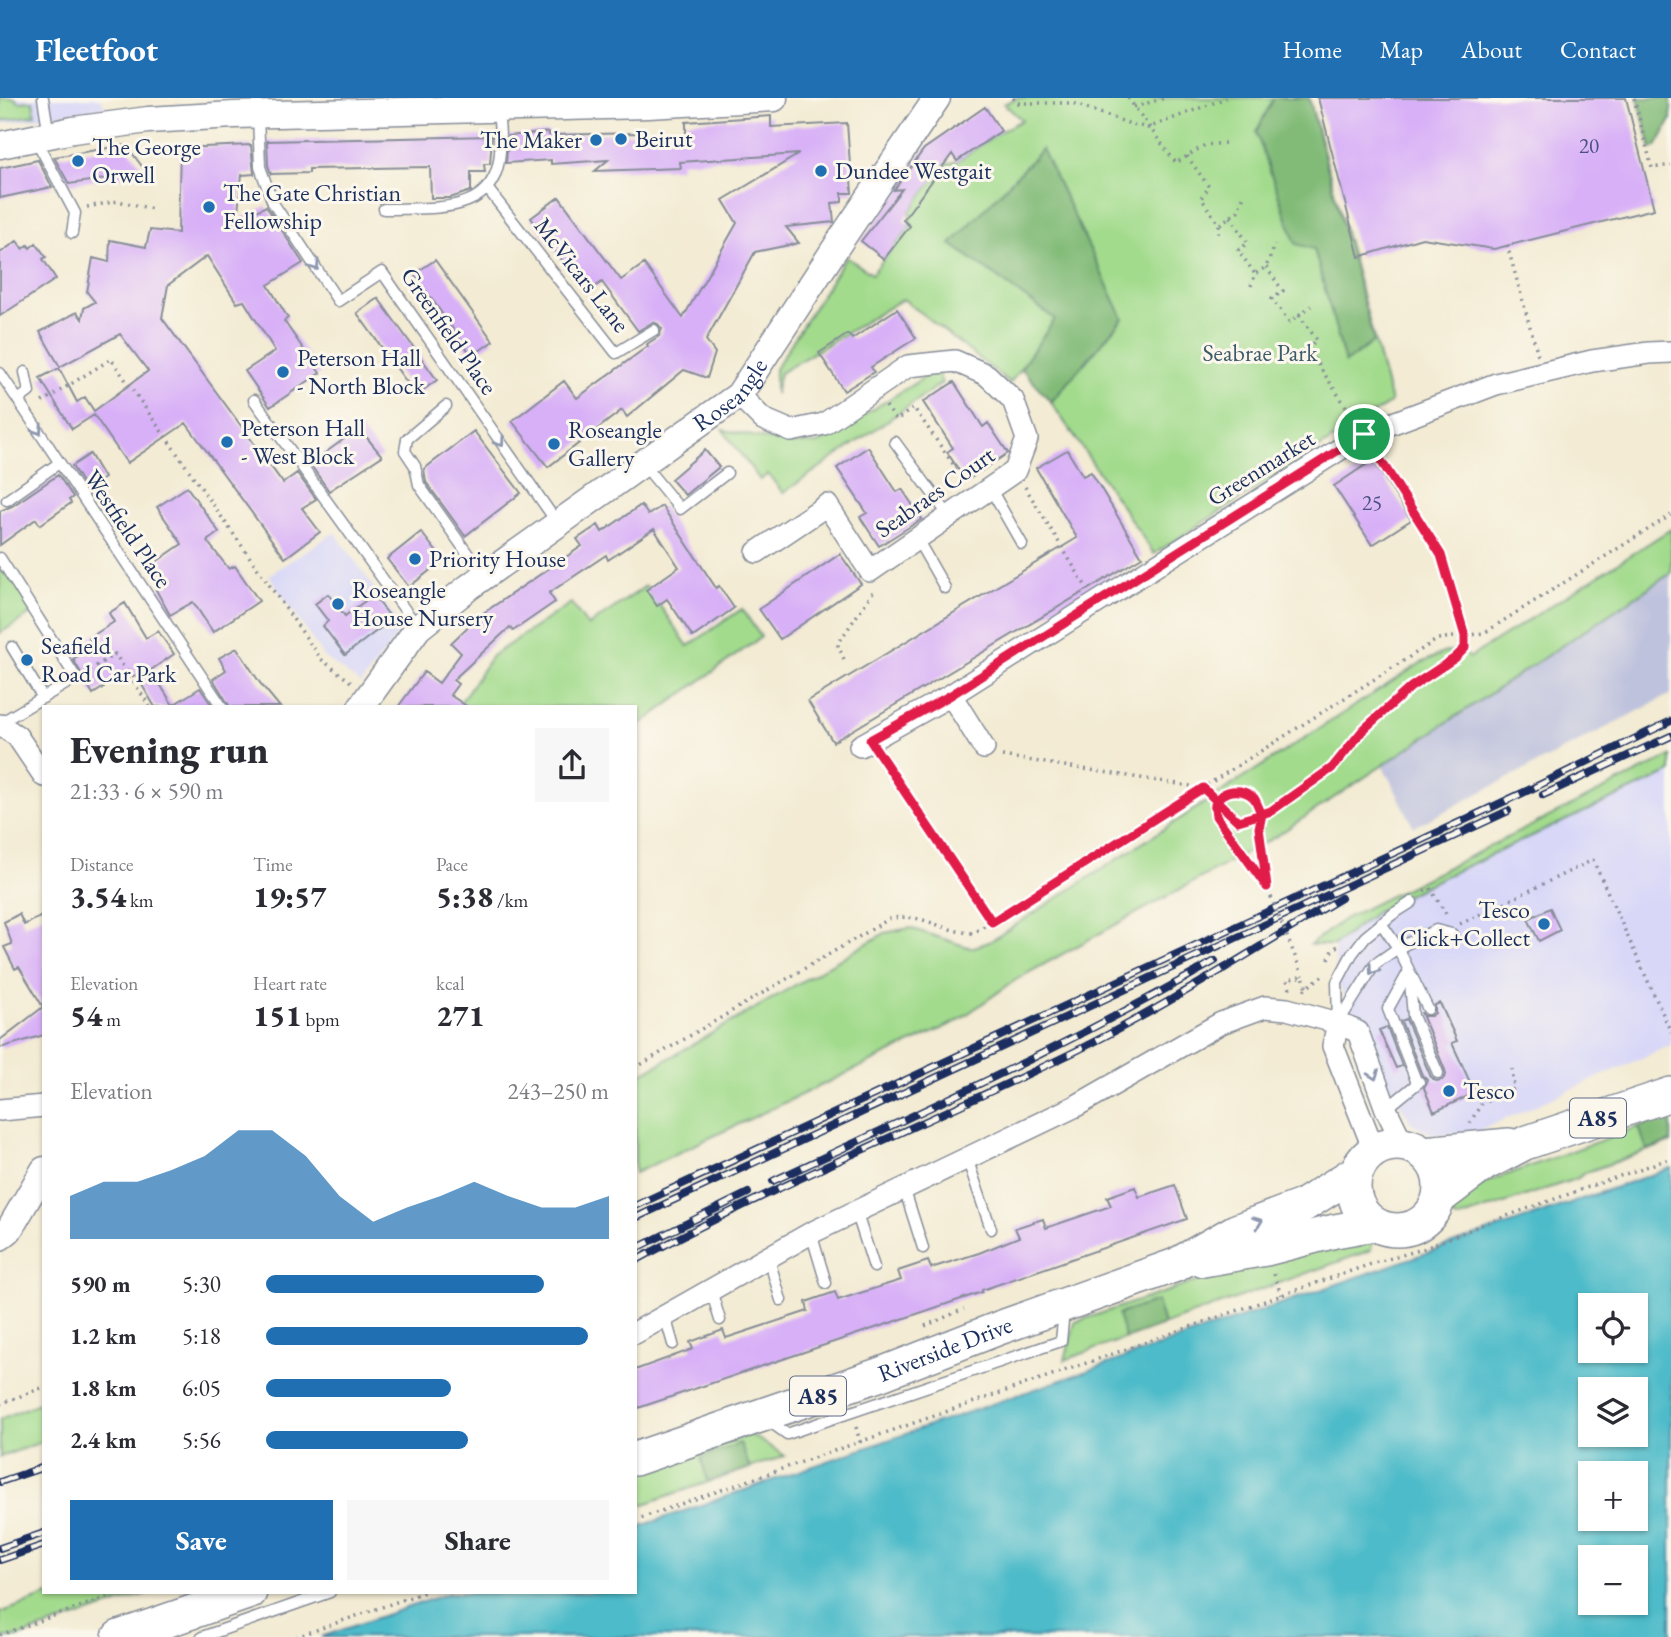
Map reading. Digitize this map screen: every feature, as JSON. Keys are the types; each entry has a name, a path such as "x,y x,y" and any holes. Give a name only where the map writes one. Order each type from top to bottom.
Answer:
{"main road":[{"name":"Riverside Drive","path":"637,1459 774,1425 881,1374 1176,1265 1266,1249 1374,1224 1391,1230 1412,1227 1429,1216 1439,1198 1483,1166 1525,1143 1671,1094"},
{"name":"Riverside Drive","path":"1176,1265 1236,1231 1301,1206 1389,1154 1466,1151 1525,1143"},
{"path":"1374,1224 1355,1200 1353,1186 1389,1154 1436,1168 1439,1198"},
{"path":"120,1637 244,1594"}],"street":[{"path":"0,145 148,120 242,109 498,109 658,105 774,98"},
{"name":"Roseangle","path":"364,702 418,628 484,576 739,395 937,98"},
{"name":"Greenmarket","path":"865,743 951,695 1364,434 1496,384 1592,361 1671,352"},
{"name":"Seabraes Court","path":"739,395 764,419 790,431 824,424 908,366 955,361 987,374 1013,400 1027,439 1015,471 870,570 827,505 757,552"},
{"path":"951,695 984,748"},
{"path":"0,724 17,736 42,773"},
{"path":"637,1332 811,1233 1076,1106 1221,1023 1265,1007 1287,1009 1338,1023 1358,1032 1386,1109 1389,1154"},
{"path":"1338,1023 1333,1046 1389,1154"},
{"path":"0,1110 42,1106"},
{"path":"0,1237 9,1230 42,1173"}],"lane":[{"path":"43,98 42,136 75,213 72,233"},
{"name":"Greenfield Place","path":"242,109 273,203 338,301 382,272 558,524"},
{"path":"384,209 457,206 473,201 487,188 496,173 500,153 498,109"},
{"name":"McVicars Lane","path":"487,188 616,353 654,330"},
{"path":"18,400 29,391 25,372"},
{"name":"Westfield Place","path":"0,373 221,705"},
{"path":"254,400 418,628"},
{"path":"446,406 407,439 405,451 415,466 419,485 484,576"},
{"path":"895,442 949,516"},
{"path":"7,500 59,463"},
{"path":"643,464 680,509 727,473"},
{"path":"983,493 1022,544"},
{"path":"917,539 946,588"},
{"path":"0,558 76,678 0,724"},
{"path":"12,647 43,698"},
{"path":"1338,1023 1337,982 1365,937 1412,902"},
{"path":"1381,923 1398,948 1427,1009"},
{"path":"1338,1023 1375,964 1398,948 1436,930 1452,934"},
{"path":"1409,971 1413,1016 1438,1073"},
{"path":"1386,1109 1418,1083 1388,1009 1409,971"},
{"path":"967,1158 992,1229"},
{"path":"904,1188 923,1248"},
{"path":"856,1211 874,1267"},
{"path":"811,1233 826,1283"},
{"path":"768,1256 781,1300"},
{"path":"711,1290 720,1320"},
{"path":"774,1425 1061,1341 1064,1305"},
{"path":"664,1316 673,1344"},
{"path":"202,1637 324,1594"}],"path":[{"path":"1013,98 1018,103 1072,103 1148,128 1226,98"},
{"path":"1128,98 1176,163 1205,145 1225,143"},
{"path":"1135,107 1165,98"},
{"path":"1634,98 1652,168 1671,165"},
{"path":"1187,156 1209,187 1201,198 1219,224 1218,235"},
{"path":"1219,224 1238,211 1244,195"},
{"path":"72,209 118,201 153,209"},
{"path":"1230,217 1248,243 1238,250 1255,274"},
{"path":"1251,286 1255,274 1266,267 1275,245"},
{"path":"1507,245 1543,373"},
{"path":"1266,267 1283,291 1272,299 1289,322 1311,306"},
{"path":"984,748 1004,757 1203,788 1238,821 1271,811 1332,768 1363,730 1411,687 1455,658 1465,648 1465,636 1441,555 1307,348 1317,340 1299,315"},
{"path":"26,412 111,359 321,659 364,702"},
{"path":"895,420 914,408 983,493"},
{"path":"1015,471 1096,603"},
{"path":"637,1067 889,919 904,915 957,933 973,933 1438,639 1484,633 1671,515"},
{"path":"844,659 839,642 875,587 870,570"},
{"path":"76,678 115,654 149,705"},
{"path":"865,743 992,922"},
{"path":"1267,887 1216,816 1215,805 1221,796 1233,789 1254,798 1262,814 1259,828 1267,887 1307,989"},
{"path":"1593,860 1671,1032"},
{"path":"1292,994 1287,981 1303,976"},
{"path":"1664,1017 1671,1017"},
{"path":"1466,1129 1481,1104 1514,1089 1512,1069"},
{"path":"637,1519 1374,1263 1423,1249 1484,1223 1671,1158"},
{"path":"1273,1271 1281,1295"},
{"path":"0,1404 42,1388"},
{"path":"0,1635 107,1597 109,1594"},
{"path":"296,1637 419,1594"}],"shaded area":[{"path":"0,98 100,98 106,107 0,124"},
{"name":"Roseangle House Nursery","path":"335,532 402,628 361,684 324,657 269,575"},
{"path":"1671,573 1671,694 1414,827 1382,764"},
{"path":"1671,772 1671,1045 1476,1132 1433,1135 1411,1123 1337,982 1334,945 1376,912 1430,883"}],"green space":[{"path":"0,98 15,98 18,102 33,101 35,115 0,121"},
{"name":"Seabrae Park","path":"1017,98 1309,98 1391,402 1154,554 1051,402 1123,318 1056,319 1010,383 903,299 780,373 775,394 775,369 846,257 872,274 910,226 910,211 944,165 957,161 1022,120 1004,104"},
{"path":"1274,98 1309,98 1374,341 1345,363 1314,249 1296,244 1256,132"},
{"path":"1638,98 1671,98 1671,120 1656,147 1651,149"},
{"path":"1042,149 1123,318 1051,402 1021,368 1055,319 951,244"},
{"path":"936,370 942,383 783,493 768,474 760,480 723,430 791,444 817,444"},
{"path":"1671,529 1671,573 1275,837 1017,979 956,1022 637,1172 637,1077 885,933 910,928 971,948 989,942 1421,663 1443,653 1461,649 1469,658"},
{"path":"0,558 34,612 0,633"},
{"path":"646,586 688,646 742,609 761,637 637,727 637,705 458,705 492,656 571,603 588,626"},
{"path":"1671,756 1671,772 1430,883 1376,912 1334,945 1310,945 1344,919"},
{"path":"1671,1115 1671,1142 1584,1173 1578,1178 1457,1219 1452,1217 1451,1209 1473,1190 1489,1181"},
{"path":"1671,1115 1671,1142 1647,1150 1639,1127"},
{"path":"1367,1238 1372,1242 1371,1250 1065,1360 1075,1322 1312,1243"},
{"path":"1157,1301 1164,1325 1125,1339 1118,1314"},
{"path":"42,1402 42,1442 0,1457 0,1419"},
{"path":"750,1434 785,1456 637,1506 637,1472"},
{"path":"740,1443 750,1468 708,1482 701,1458"},
{"path":"51,1594 145,1594 18,1637 0,1637 0,1613"}],"water":[{"path":"1671,1168 1671,1637 321,1637 446,1594 637,1594 637,1527"}],"building":[{"path":"1318,98 1626,98 1654,209 1494,249 1422,238 1359,257"},
{"path":"985,107 1001,131 957,161 952,154 903,220 910,226 884,259 861,241 902,189 894,190 924,149"},
{"path":"771,116 771,127 847,123 852,193 842,193 842,202 832,203 834,222 786,227 799,243 755,252 706,340 715,353 707,378 684,370 627,417 622,410 548,467 512,421 564,381 577,398 648,346 647,344 659,336 662,329 653,322 638,331 602,282 586,293 531,218 559,197 621,280 644,264 683,318 737,223 723,200 799,154 680,162 681,168 595,171 608,160 551,164 551,160 506,163 508,136 549,132 549,135 639,133 639,138 686,136 686,122"},
{"path":"492,136 490,164 484,164 485,172 471,172 471,191 450,198 431,198 430,167 309,169 309,173 271,174 268,165 267,141"},
{"path":"126,145 147,173 69,184 54,157"},
{"path":"251,145 254,174 242,175 237,221 266,206 303,263 268,285 288,318 284,321 320,373 270,407 245,371 275,351 244,301 237,303 207,256 168,285 162,318 283,483 297,473 316,499 302,508 320,532 285,558 186,423 127,463 94,415 72,429 40,378 59,368 77,402 85,397 94,411 148,371 120,334 60,367 40,332 77,312 82,319 84,308 95,302 87,292 93,258 109,262 110,240 146,247 150,230 178,233 180,148"},
{"path":"38,160 52,187 0,198 0,168"},
{"path":"17,241 23,249 36,243 56,279 0,316 0,253"},
{"path":"435,260 493,341 472,356 414,274"},
{"path":"378,298 437,380 416,395 357,313"},
{"path":"897,309 916,338 871,367 874,372 844,391 819,353 848,334 852,339"},
{"path":"954,382 983,427 988,423 1008,453 966,481 947,452 953,448 923,402"},
{"path":"359,428 382,456 329,491 310,464"},
{"path":"474,431 521,493 465,536 426,482 424,469"},
{"path":"868,447 897,492 902,489 922,519 879,546 860,517 867,513 837,468"},
{"path":"705,450 719,467 685,495 671,479"},
{"path":"1067,450 1083,476 1091,472 1142,557 833,742 808,701 1077,538 1036,468"},
{"path":"90,454 104,478 86,489 72,466"},
{"path":"1373,460 1411,520 1372,545 1334,486"},
{"path":"58,475 73,497 69,500 71,503 40,525 36,519 0,545 0,511"},
{"path":"187,487 219,532 207,541 229,569 235,566 259,601 213,632 193,602 170,615 156,590 167,584 153,564 182,544 157,507"},
{"path":"641,505 648,515 662,506 716,588 719,586 734,608 693,637 667,599 657,606 646,590 679,567 654,529 608,560 606,555 549,593 555,602 513,631 510,627 453,680 458,684 450,695 465,705 399,705 424,672 439,683 461,653 451,643 479,616 582,546 577,539 598,525 602,532"},
{"name":"Priority House","path":"421,532 443,560 409,587 387,559"},
{"path":"840,554 861,584 780,639 759,609"},
{"path":"328,594 345,616 373,595 392,619 345,655 323,626 328,621 315,604"},
{"path":"125,603 146,638 158,631 174,654 151,670 173,705 154,705 136,675 133,677 129,671 93,694 73,659 94,646 89,638 114,622 109,613"},
{"path":"237,648 278,705 229,705 213,679 226,670 219,658"},
{"path":"200,688 212,705 173,705"},
{"name":"Tesco Click+Collect","path":"1550,908 1560,930 1539,941 1528,919"},
{"path":"19,914 24,925 42,916 42,1005 19,967 15,969 4,947 12,944 4,922"},
{"path":"1440,1003 1457,1041 1452,1043 1475,1093 1434,1112 1424,1088 1427,1080 1422,1075 1401,1021 1406,1019 1431,1077 1436,1081 1442,1080 1446,1075 1445,1070 1421,1012 1424,1016 1431,1016 1435,1013 1435,1005"},
{"path":"42,1008 42,1036 0,1048 0,1040"},
{"path":"1387,1027 1402,1066 1396,1068 1379,1030"},
{"path":"1175,1185 1187,1219 982,1292 637,1408 637,1369 693,1349 690,1342 723,1330 726,1338 808,1311 806,1302 835,1292 838,1300 901,1280 898,1271 928,1261 931,1268 979,1253 1019,1237 1015,1228 1043,1219 1046,1228 1111,1206 1107,1197 1135,1187 1139,1197"}],"railway":[{"path":"637,1205 1531,789 1671,721"},
{"path":"1543,795 1671,736"},
{"path":"637,1217 1508,811"},
{"path":"637,1260 742,1206 1070,1054 1173,998 1341,898"},
{"path":"773,1181 1052,1049 1215,961"},
{"path":"637,1248 748,1193"},
{"path":"0,1482 42,1468"},
{"path":"0,1548 42,1534"},
{"path":"0,1560 42,1546"}],"place":[{"name":"Beirut","path":"621,139"},
{"name":"The Maker","path":"596,140"},
{"name":"The George Orwell","path":"78,161"},
{"name":"Dundee Westgait","path":"821,171"},
{"name":"The Gate Christian Fellowship","path":"209,207"},
{"name":"Peterson Hall - North Block","path":"283,372"},
{"name":"Peterson Hall - West Block","path":"227,442"},
{"name":"Roseangle Gallery","path":"554,444"},
{"name":"Priority House","path":"415,559"},
{"name":"Roseangle House Nursery","path":"338,604"},
{"name":"Seafield Road Car Park","path":"27,660"},
{"name":"Tesco Click+Collect","path":"1544,924"},
{"name":"Tesco","path":"1449,1091"}],"route":[{"path":"1364,434 951,695 870,740 992,922 1203,788 1238,821 1262,814 1259,828 1267,887 1216,816 1215,805 1221,796 1233,789 1244,792 1254,798 1262,814 1271,811 1332,768 1363,730 1411,687 1455,658 1465,648 1465,636 1441,555 1364,434"}]}
